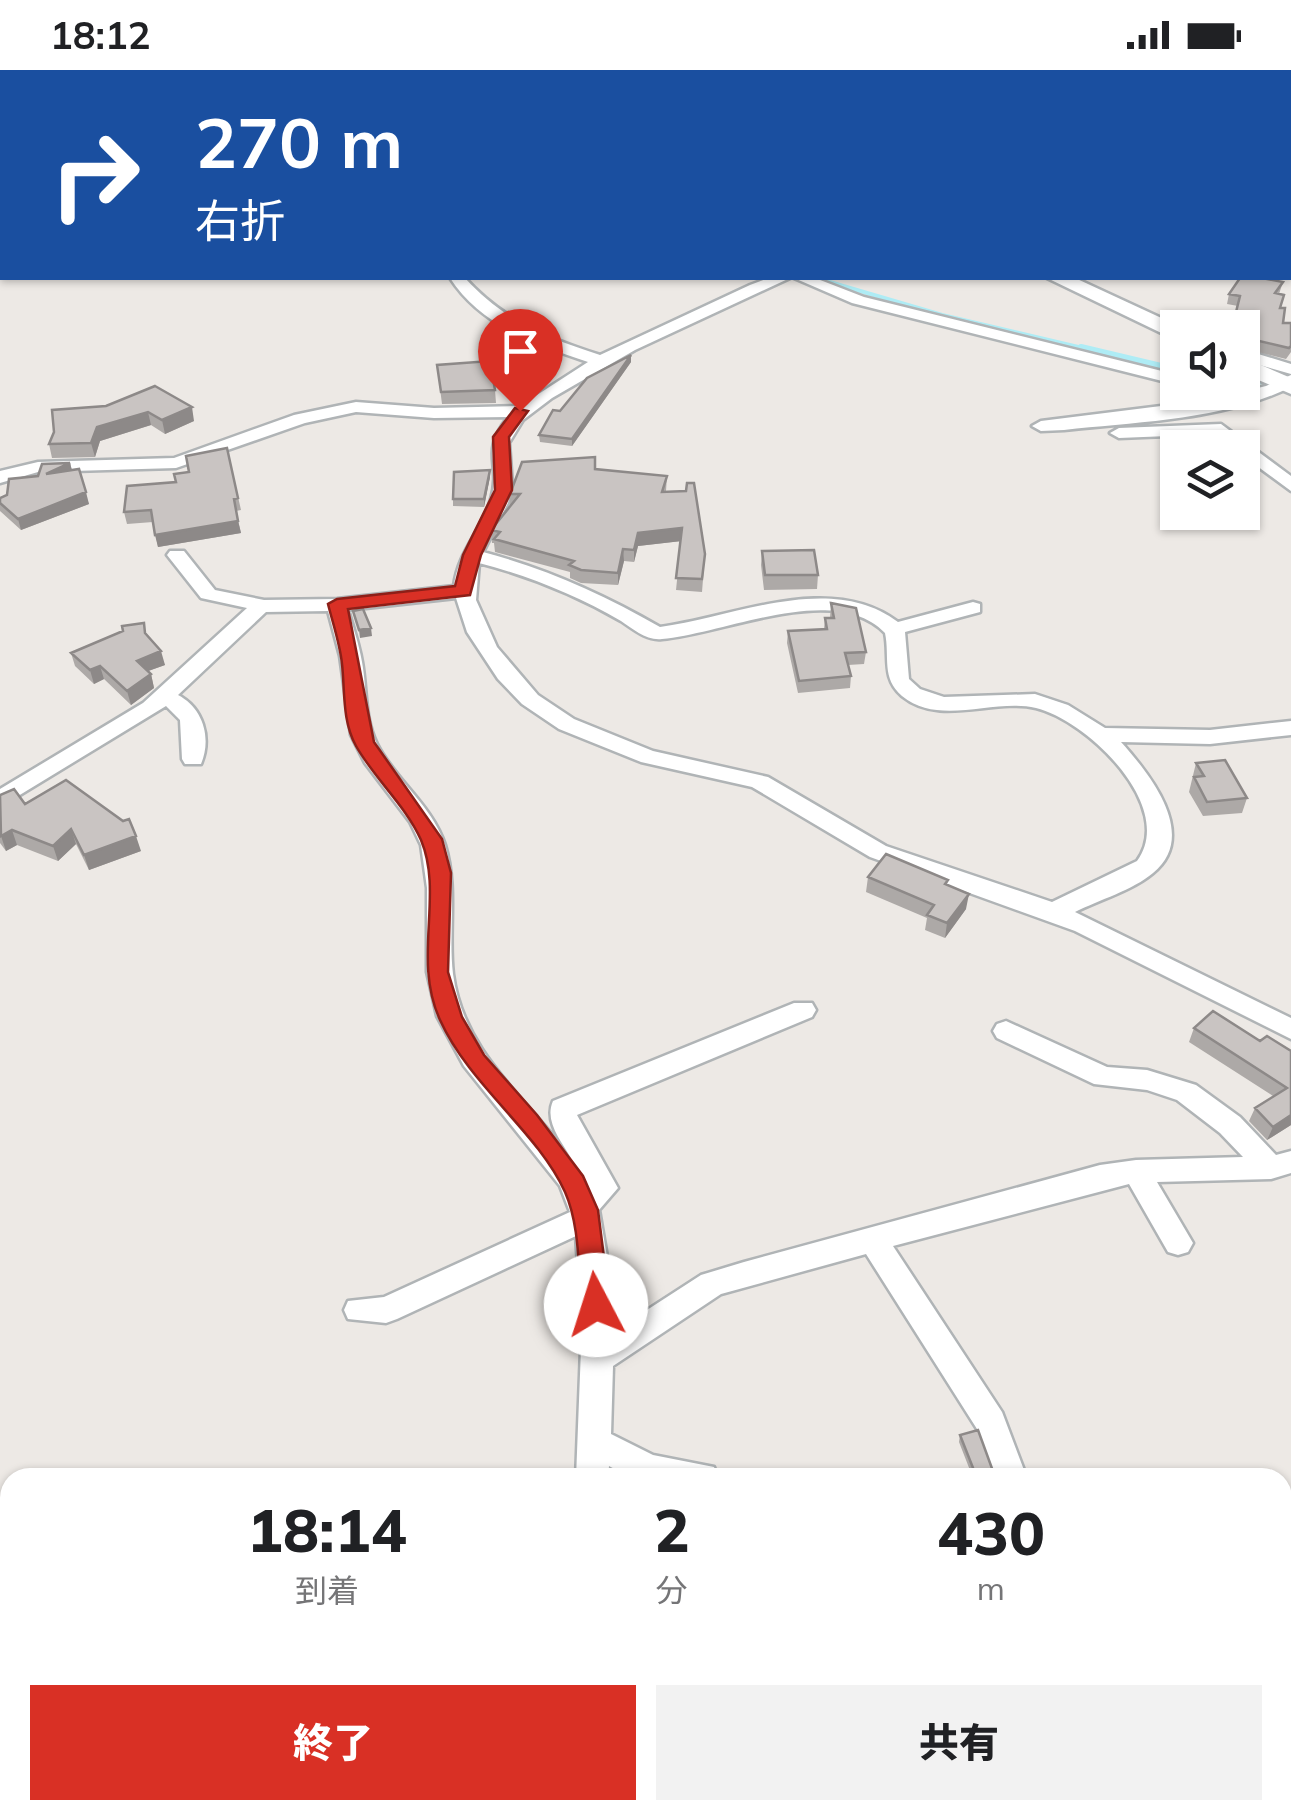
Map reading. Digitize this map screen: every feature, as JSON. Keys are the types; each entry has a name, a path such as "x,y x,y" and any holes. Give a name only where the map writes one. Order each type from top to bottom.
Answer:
{"street":[{"path":"458,280 477,303 503,324 525,336 602,361"},
{"path":"777,280 690,315 602,361 520,411 501,437 504,490 472,555 464,591 477,628 499,664 515,684 553,715 608,742 664,761 749,778 772,787 854,840 966,884 1053,912 1291,1029"},
{"path":"807,280 858,300 1160,376"},
{"path":"1062,280 1160,326"},
{"path":"1260,364 1289,380"},
{"path":"1260,370 1289,380"},
{"path":"1260,389 1289,380"},
{"path":"0,477 38,467 176,463 300,419 356,407 434,413 520,411"},
{"path":"1041,426 1086,424 1160,409"},
{"path":"1086,424 1110,433 1221,428 1291,485"},
{"path":"177,555 204,592 216,598 253,601 260,607"},
{"path":"472,555 525,569 597,600 657,634 810,606 865,610 893,629 973,608"},
{"path":"0,799 162,697 260,607 337,604 464,591"},
{"path":"337,604 351,660 354,707 364,742 431,839 440,873 437,972 450,1018 476,1062 574,1184 585,1212 599,1358 593,1468"},
{"path":"893,629 899,681 919,700 935,704 987,699 1031,701 1065,712 1121,756 1152,796 1158,817 1154,857 1145,867 1053,912"},
{"path":"162,697 173,699 187,712 197,733 193,759"},
{"path":"1099,735 1210,736 1291,728"},
{"path":"360,1310 386,1310 585,1212 604,1188 564,1123 563,1109 804,1010"},
{"path":"1006,1031 1103,1077 1147,1080 1186,1092 1281,1165"},
{"path":"599,1358 712,1284 1100,1176 1281,1165"},
{"path":"1136,1171 1178,1243"},
{"path":"873,1240 991,1422 1007,1468"},
{"path":"594,1442 645,1468"}],"building":[{"path":"1239,280 1283,282 1275,293 1284,295 1280,308 1285,308 1283,323 1291,323 1289,348 1260,341 1260,310 1236,310 1240,296 1229,294"},
{"path":"631,355 572,439 539,435 553,410 560,411 587,378"},
{"path":"490,361 495,390 441,392 437,365"},
{"path":"155,386 192,407 162,420 148,412 97,427 91,443 49,444 54,432 52,410 106,406"},
{"path":"227,448 238,498 234,499 238,521 155,535 151,510 124,512 127,486 176,482 174,474 189,472 186,456"},
{"path":"595,457 595,469 667,476 662,492 686,491 687,483 694,483 705,554 702,579 676,578 682,528 638,533 634,550 623,549 618,573 581,570 569,565 574,561 494,539 500,532 491,530 520,494 510,494 522,462"},
{"path":"70,463 46,474 79,469 86,492 18,519 0,503 0,498 7,495 9,479 38,476 42,464"},
{"path":"490,470 484,499 453,499 454,472"},
{"path":"814,550 818,575 765,575 762,551"},
{"path":"831,603 856,608 866,652 845,653 851,676 799,681 788,631 827,629 825,618 834,618"},
{"path":"363,609 371,628 359,630 353,611"},
{"path":"144,623 145,633 161,651 137,661 151,674 127,691 100,666 90,670 71,653 123,631 122,626"},
{"path":"1225,760 1247,798 1207,802 1194,777 1204,776 1196,763"},
{"path":"66,780 123,821 129,819 136,836 84,855 71,829 53,846 12,830 1,836 0,795 14,789 25,804"},
{"path":"886,854 948,880 945,884 969,894 947,923 927,915 934,905 868,877"},
{"path":"1213,1011 1260,1041 1267,1036 1291,1051 1291,1115 1273,1127 1255,1108 1287,1088 1194,1028"},
{"path":"978,1430 992,1468 973,1468 960,1435"}],"waterway":[{"path":"823,280 942,315 1091,350"},
{"path":"1081,347 1160,366"},
{"path":"1260,381 1267,382"}],"route":[{"path":"520,411 501,437 504,490 472,555 464,591 337,604 351,660 354,707 364,742 431,839 440,873 437,972 450,1018 476,1062 574,1184 585,1210 596,1305"}]}
